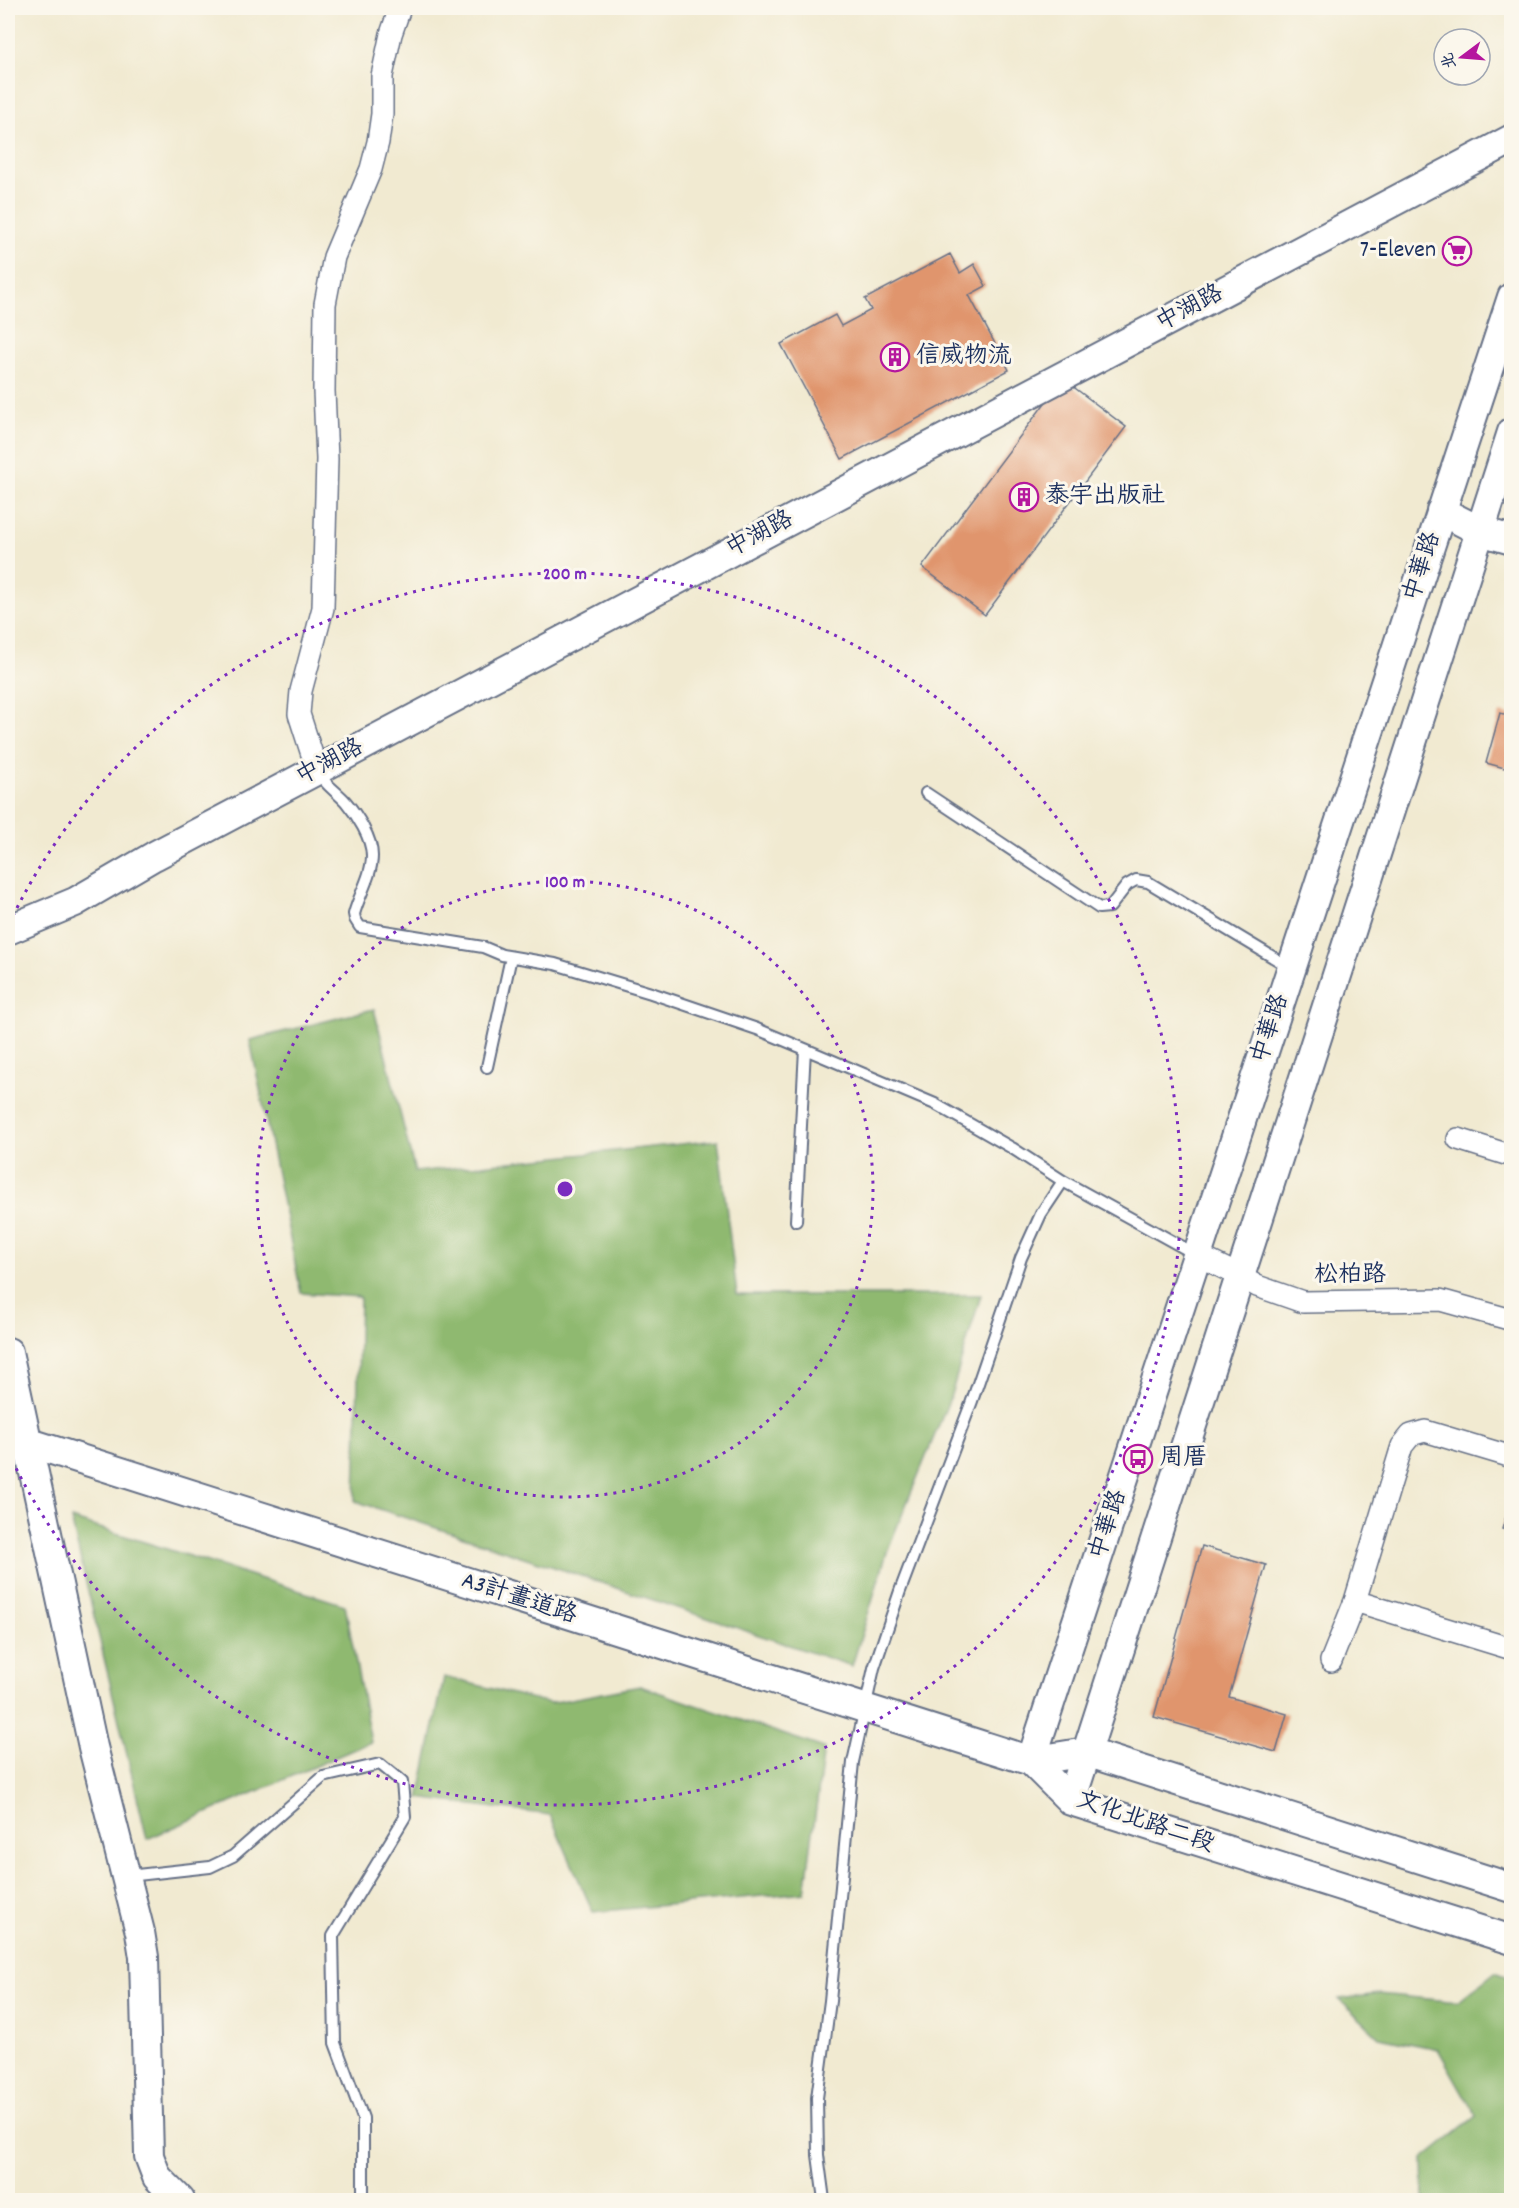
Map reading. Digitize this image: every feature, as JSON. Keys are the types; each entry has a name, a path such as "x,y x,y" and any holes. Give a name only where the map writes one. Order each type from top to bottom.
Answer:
{"street":[{"path":"317,770 298,714 301,692 323,609 327,459 324,391 325,304 334,257 371,169 378,142 382,114 382,76 391,34 400,8"},
{"name":"中湖路","path":"8,930 75,902 154,856 1512,139"},
{"name":"中華路","path":"1031,1761 1512,297"},
{"name":"中華路","path":"1071,1801 1480,531 1502,491 1512,432"},
{"path":"1441,511 1502,491"},
{"path":"1441,511 1480,531 1512,540"},
{"path":"1458,1139 1512,1156"},
{"name":"松柏路","path":"1197,1255 1257,1286 1303,1302 1440,1300 1512,1320"},
{"path":"8,1352 17,1439 124,1877 140,1932 144,1957 149,2156 157,2177 180,2200"},
{"path":"1332,1661 1355,1601 1402,1446 1411,1435 1425,1431 1512,1457"},
{"name":"A3計畫道路","path":"17,1439 1031,1761"},
{"path":"1355,1601 1512,1649"},
{"name":"文化北路二段","path":"1031,1761 1086,1752 1512,1888"},
{"name":"文化北路二段","path":"1031,1761 1071,1801 1512,1940"}],"lane":[{"path":"317,770 345,802 361,824 370,842 372,856 370,870 354,914 360,927 483,946 511,957 555,964 651,993 757,1029 935,1104 1012,1148 1063,1181 1197,1255"},
{"path":"926,793 1100,908 1110,907 1127,885 1136,880 1148,882 1291,968"},
{"path":"487,1067 511,957"},
{"path":"796,1221 804,1049"},
{"path":"824,2200 818,2155 817,2098 830,2001 853,1762 874,1668 900,1591 972,1401 1021,1258 1041,1214 1063,1181"},
{"path":"124,1877 210,1867 233,1856 323,1777 380,1764 402,1782 405,1817 333,1936 334,2043 363,2118 363,2200"}],"green space":[{"path":"374,1009 415,1172 718,1140 737,1295 981,1295 950,1398 888,1549 852,1666 355,1501 360,1297 301,1293 250,1040"},
{"path":"71,1519 345,1605 371,1742 147,1839"},
{"path":"444,1677 550,1703 640,1686 824,1748 805,1892 593,1912 550,1815 419,1798"},
{"path":"1495,1972 1511,1978 1511,2200 1424,2200 1423,2159 1476,2116 1438,2049 1379,2037 1339,1999 1379,1994 1458,2002"}],"building":[{"name":"信威物流","path":"950,254 960,273 974,264 986,286 969,295 1009,370 842,459 781,344 835,315 841,326 871,310 865,299"},
{"name":"泰宇出版社","path":"1063,379 1126,427 985,615 922,567"},
{"path":"1500,713 1512,716 1512,770 1486,763"},
{"path":"1512,1498 1512,1532 1502,1529"},
{"path":"1202,1546 1266,1565 1229,1697 1287,1714 1276,1752 1154,1717"}],"place":[{"name":"7-Eleven","path":"1457,251"},
{"name":"信威物流","path":"895,357"},
{"name":"泰宇出版社","path":"1024,497"},
{"name":"周厝","path":"1138,1459"}]}
